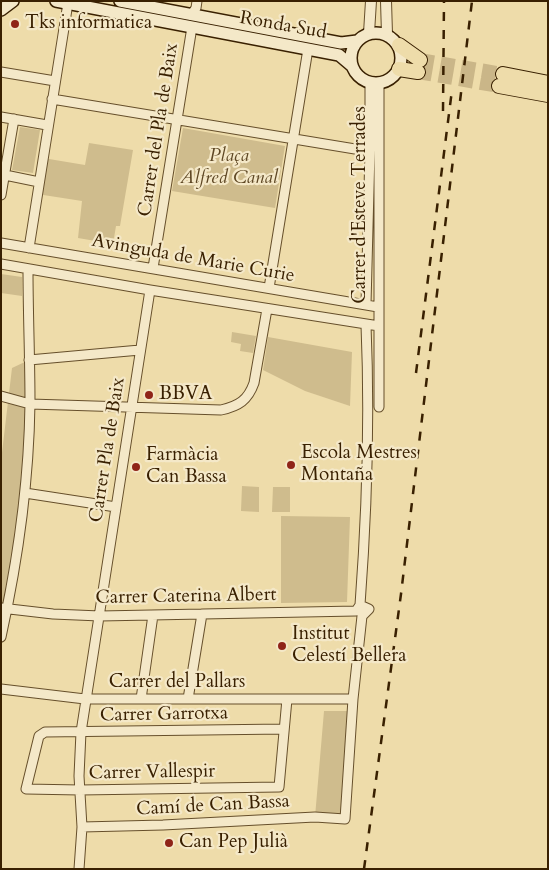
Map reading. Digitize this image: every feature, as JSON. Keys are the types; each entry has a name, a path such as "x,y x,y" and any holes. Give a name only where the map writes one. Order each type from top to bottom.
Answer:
{"highway":[{"path":"399,46 419,66 399,69"},
{"path":"548,83 501,80 548,95"}],"main road":[{"path":"1,10 13,1"},
{"name":"Ronda Sud","path":"56,1 339,54 352,66"},
{"name":"Ronda Sud","path":"120,1 341,43 357,40"},
{"path":"369,33 387,34 394,39 402,53 402,62 399,69 388,80 374,83 362,79 352,66 352,50 357,40 369,33"}],"street":[{"path":"191,15 196,8 197,1"},
{"path":"369,33 371,1"},
{"path":"386,1 387,34"},
{"path":"29,248 47,125 68,3"},
{"name":"Carrer del Pla de Baix","path":"153,268 192,27"},
{"path":"269,288 308,49"},
{"path":"1,72 55,81"},
{"name":"Carrer d'Esteve Terrades","path":"366,304 370,150 374,83"},
{"name":"Carrer d'Esteve Terrades","path":"374,83 378,406"},
{"path":"52,99 370,150"},
{"path":"1,118 47,125"},
{"path":"1,195 14,119"},
{"path":"4,175 39,182"},
{"name":"Avinguda de Marie Curie","path":"1,243 378,307"},
{"name":"Avinguda de Marie Curie","path":"1,264 267,310 366,325"},
{"path":"1,637 4,608 25,493 30,404 28,269"},
{"name":"Carrer Pla de Baix","path":"80,790 79,752 85,699 100,616 150,290"},
{"path":"1,396 30,404 221,410 233,407 244,401 254,383 267,310"},
{"name":"Carrer d'Esteve Terrades","path":"345,819 367,506 369,409 366,325 378,326"},
{"path":"29,360 140,350"},
{"path":"25,493 116,507"},
{"name":"Carrer Caterina Albert","path":"4,608 53,614 100,616 359,611 369,609"},
{"path":"188,700 202,614"},
{"path":"141,699 153,615"},
{"name":"Carrer del Pallars","path":"1,689 85,699 353,699"},
{"path":"284,729 287,699"},
{"name":"Carrer Garrotxa","path":"26,789 39,736 45,732 284,729"},
{"name":"Carrer Vallespir","path":"26,789 279,787 284,729"},
{"path":"79,869 82,827 80,790"},
{"name":"Camí de Can Bassa","path":"82,827 163,825 315,816 345,819"}],"green space":[{"path":"20,127 40,130 33,173 12,170"},
{"name":"Plaça Alfred Canal","path":"183,128 285,146 275,208 172,191"},
{"path":"89,143 133,150 120,226 116,226 113,244 78,238 82,201 37,194 43,158 85,165"},
{"path":"1,274 22,277 22,296 1,293"},
{"path":"232,332 256,336 253,353 240,351 241,344 231,342"},
{"path":"268,337 352,352 350,406 305,391 263,370"},
{"path":"29,360 25,493 1,637 1,461 12,368"},
{"path":"242,486 259,487 259,512 241,511"},
{"path":"273,487 290,487 290,512 272,512"},
{"path":"281,516 350,517 347,602 281,603"},
{"path":"324,711 353,711 345,819 315,817"}],"tunnel":[{"path":"420,60 503,74"},
{"path":"418,72 499,86"}],"railway":[{"path":"443,111 444,1"},
{"path":"364,869 401,594 472,1"},
{"path":"416,373 452,90"}],"place":[{"name":"Tks informatica","path":"15,24"},
{"name":"BBVA","path":"149,395"},
{"name":"Escola Mestres Montaña","path":"291,465"},
{"name":"Farmàcia Can Bassa","path":"136,467"},
{"name":"Institut Celestí Bellera","path":"282,646"},
{"name":"Can Pep Julià","path":"169,843"}]}
